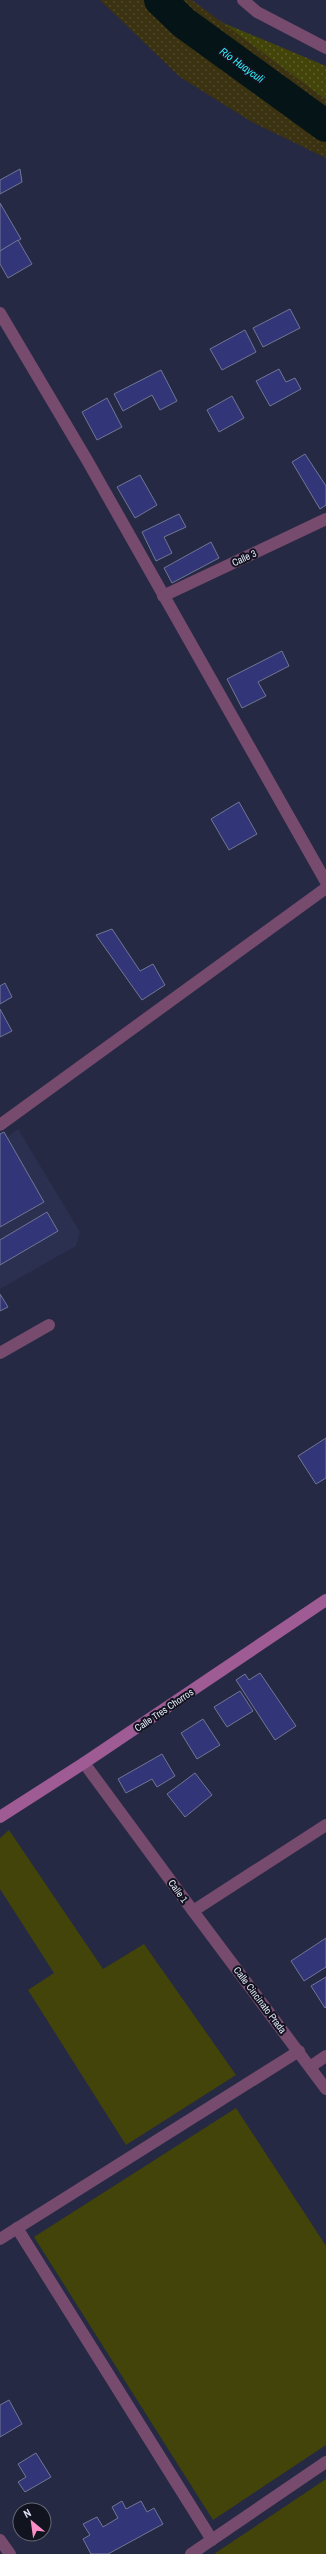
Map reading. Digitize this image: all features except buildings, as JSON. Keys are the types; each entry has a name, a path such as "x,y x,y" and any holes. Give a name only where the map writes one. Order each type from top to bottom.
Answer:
{"main road":[{"name":"Calle Tres Chorros","path":"0,1817 84,1763 326,1600"}],"street":[{"path":"243,0 256,12 326,48"},
{"path":"0,313 87,460 326,882"},
{"name":"Calle 3","path":"163,596 326,519"},
{"path":"0,1126 326,888"},
{"path":"0,1353 49,1325"},
{"name":"Calle 1","path":"84,1763 193,1911 326,1825"},
{"name":"Calle Cincinato Prada","path":"193,1911 326,2089"},
{"path":"0,2239 299,2051"},
{"path":"310,2066 326,2056"},
{"path":"17,2228 212,2540"},
{"path":"191,2554 326,2462"},
{"path":"0,2540 10,2554"}],"shaded area":[{"path":"221,22 326,66 326,100"},
{"path":"18,1129 80,1232 76,1246 0,1289 0,1143"},
{"path":"9,1830 103,1969 144,1944 236,2075 126,2145 28,1990 54,1973 0,1889 0,1838"},
{"path":"236,2108 326,2246 326,2445 213,2520 34,2237"},
{"path":"326,2479 326,2554 214,2554"}],"sand":[{"path":"100,0 192,0 326,100 326,158 252,122 180,77"}],"waterway":[{"name":"Río Huayculi","path":"160,0 184,23 326,126"}]}
